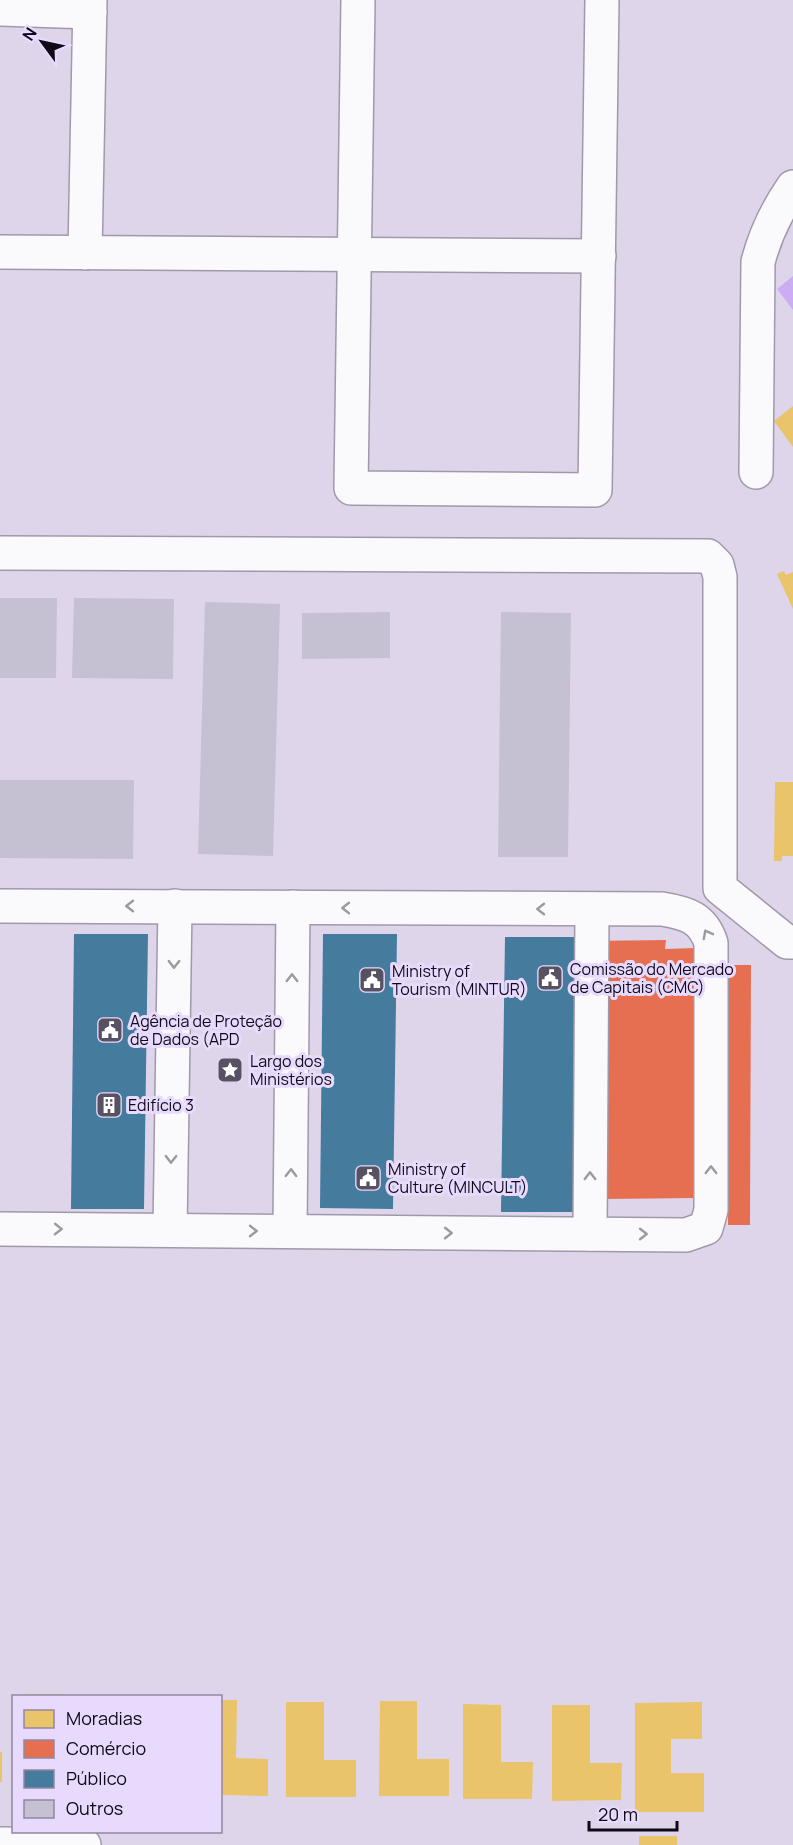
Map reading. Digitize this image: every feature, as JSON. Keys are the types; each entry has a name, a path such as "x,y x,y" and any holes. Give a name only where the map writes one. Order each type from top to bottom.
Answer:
{"street":[{"path":"358,0 351,488 595,490 602,0"},
{"path":"0,9 90,6 85,253"},
{"path":"756,472 758,262 772,221 793,187"},
{"path":"0,252 599,256"},
{"path":"0,553 708,556 717,565 720,577 720,888 787,942 793,942"},
{"path":"0,906 662,909 695,919 707,930 711,943 711,1210 706,1227 686,1235 0,1229"},
{"path":"170,1230 175,906"},
{"path":"290,1231 293,907"},
{"path":"590,1234 592,909"},
{"path":"0,1844 84,1845"}],"shaded area":[{"path":"793,276 793,310 777,289"}],"building: Moradias":[{"path":"793,406 793,447 774,421"},
{"path":"784,571 786,575 793,572 793,609 777,574"},
{"path":"775,782 793,782 793,856 782,856 782,861 774,861"},
{"path":"27,1694 64,1694 64,1695"},
{"path":"222,1700 237,1700 236,1758 268,1759 268,1796 222,1795"},
{"path":"380,1701 417,1701 417,1759 449,1759 449,1796 379,1796"},
{"path":"286,1702 324,1702 324,1760 356,1760 356,1797 286,1797"},
{"path":"702,1702 702,1739 671,1739 671,1773 704,1773 704,1812 635,1812 635,1703"},
{"path":"463,1704 501,1705 501,1762 533,1762 532,1799 463,1799"},
{"path":"552,1705 590,1705 590,1763 622,1763 621,1800 552,1801"},
{"path":"0,1752 2,1752 2,1782 0,1782"},
{"path":"639,1836 677,1836 677,1845 639,1845"}],"building: Comércio":[{"path":"666,940 665,949 696,948 696,1198 604,1199 589,941"},
{"path":"729,965 751,965 750,1225 728,1225"}],"building: Público":[{"name":"Edifício 3","path":"74,934 148,934 144,1209 71,1209"},
{"path":"323,934 397,934 393,1209 320,1208"},
{"path":"505,937 579,937 575,1212 501,1212"}],"building: Outros":[{"path":"0,598 57,598 56,678 0,678"},
{"path":"74,598 174,599 173,679 72,678"},
{"path":"205,602 280,604 273,856 198,854"},
{"path":"390,612 390,658 302,659 302,613"},
{"path":"501,612 571,613 568,857 498,857"},
{"path":"0,780 134,780 133,859 0,858"}],"place":[{"name":"Comissão do Mercado de Capitais (CMC)","path":"550,978"},
{"name":"Ministry of Tourism (MINTUR)","path":"372,980"},
{"name":"Agência de Proteção de Dados (APD","path":"110,1030"},
{"name":"Largo dos Ministérios","path":"230,1070"},
{"name":"Edifício 3","path":"109,1105"},
{"name":"Ministry of Culture (MINCULT)","path":"368,1178"}]}
